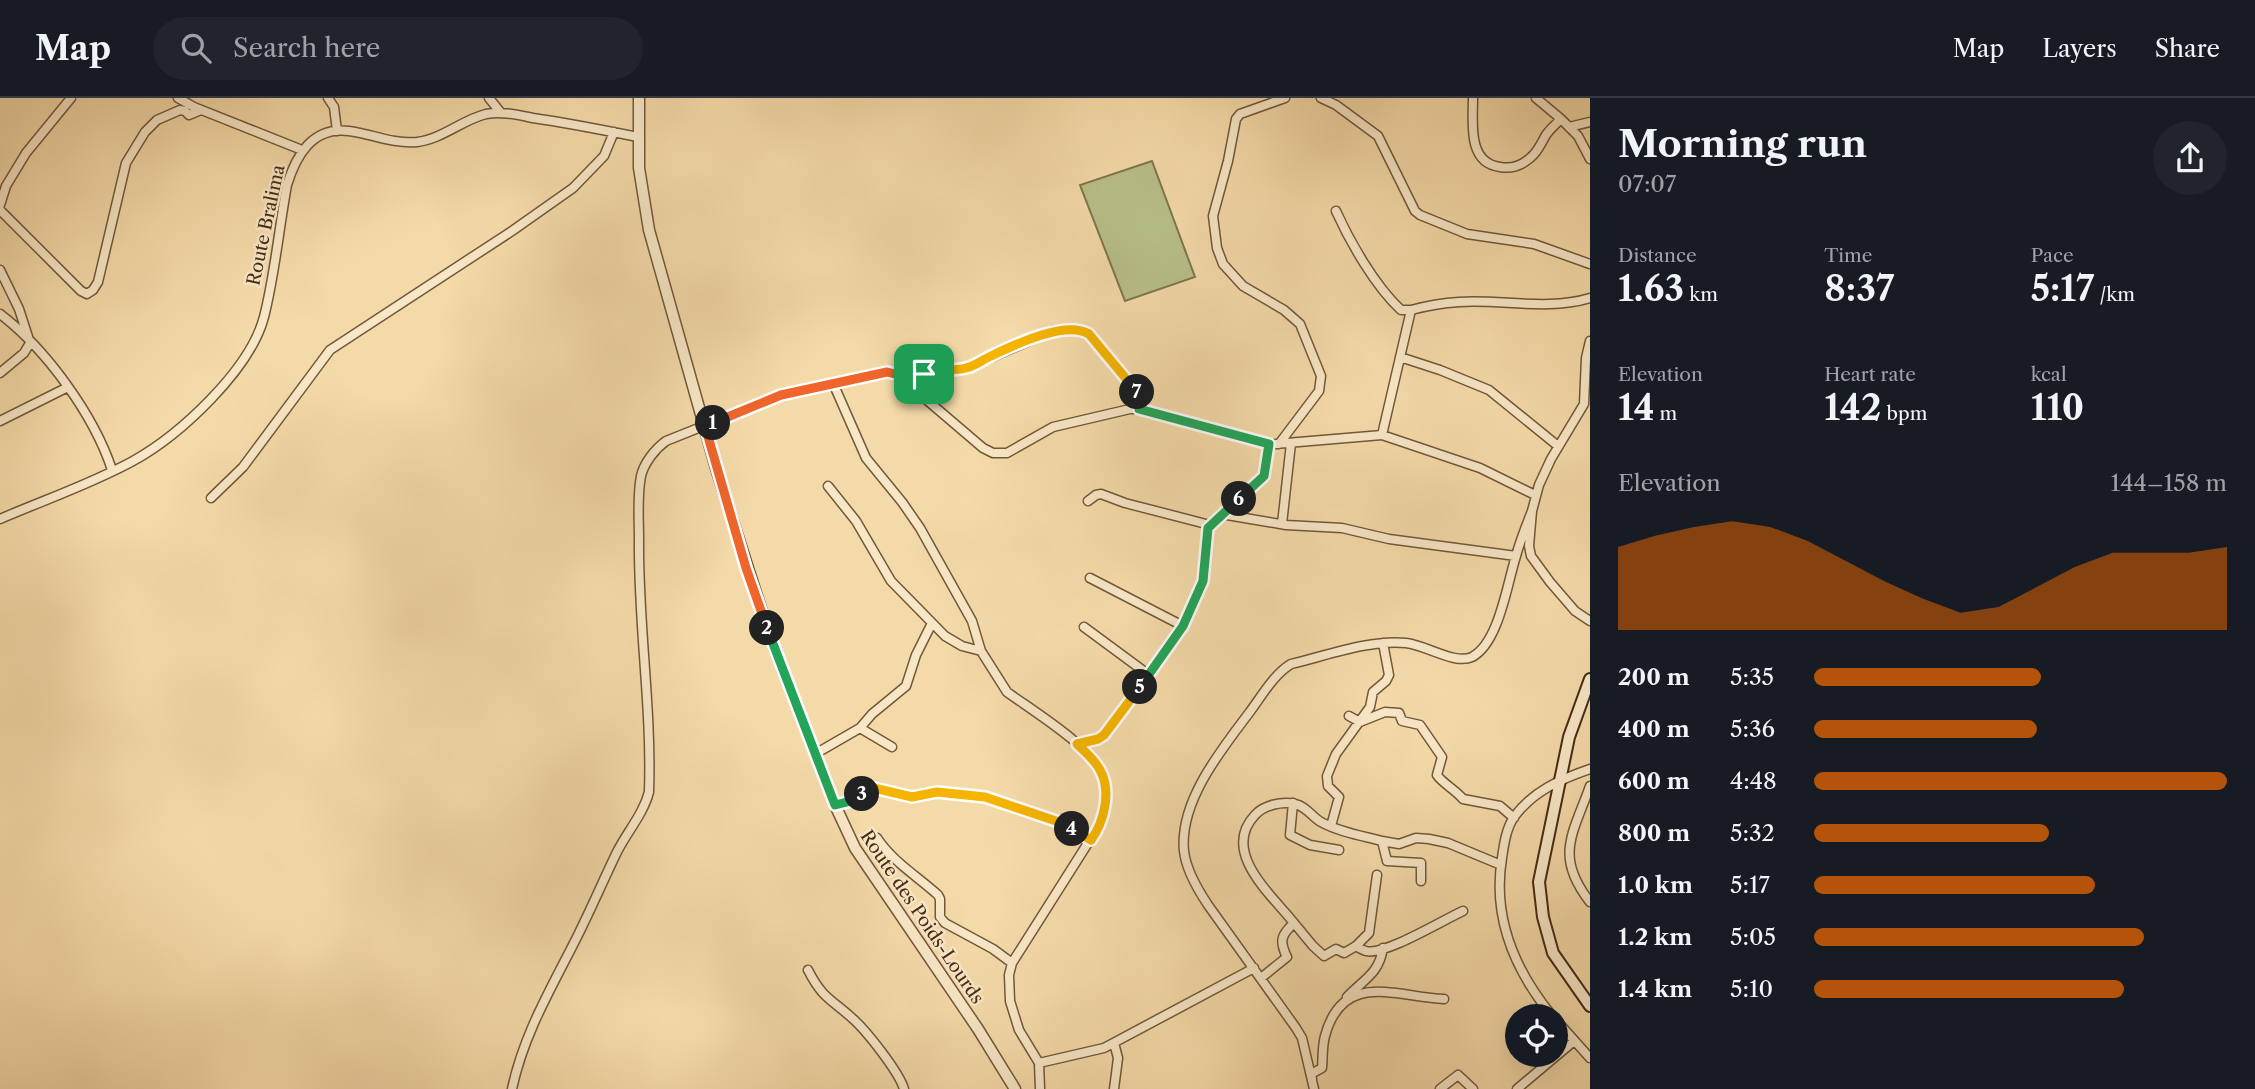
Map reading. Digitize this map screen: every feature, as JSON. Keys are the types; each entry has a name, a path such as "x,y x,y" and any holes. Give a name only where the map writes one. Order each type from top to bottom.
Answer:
{"main road":[{"path":"1590,679 1569,737 1539,882 1542,917 1553,953 1590,1006"}],"street":[{"path":"0,205 6,186 26,153 71,98"},
{"path":"178,98 203,111 302,150"},
{"path":"196,98 203,111"},
{"path":"328,98 334,107 337,131 346,130 392,142 422,141 475,117 501,113 638,137"},
{"path":"489,98 501,113"},
{"name":"Route des Poids-Lourds","path":"639,98 639,168 649,230 759,607 845,829 870,872 978,1029 1015,1089"},
{"path":"1279,444 1319,391 1321,376 1310,345 1294,317 1243,286 1223,264 1217,248 1213,216 1236,118 1240,114 1285,98"},
{"path":"1321,98 1378,136 1415,211 1420,215 1467,234 1534,244 1590,264"},
{"path":"1473,98 1476,151 1478,156 1495,167 1513,167 1529,159 1561,119"},
{"path":"1536,98 1569,127 1583,144 1590,159"},
{"path":"1545,98 1547,108"},
{"path":"0,210 80,291 88,294 98,282 121,178 130,156 145,132 159,118 171,116 180,110 188,115 203,111"},
{"path":"1569,127 1590,122"},
{"name":"Route Bralima","path":"0,519 133,460 166,438 232,376 251,348 264,318 287,185 293,165 302,150 315,139 337,131"},
{"path":"211,498 243,467 330,350 573,188 604,156 614,132"},
{"path":"1336,211 1351,241 1401,310 1461,302 1518,305 1572,303 1590,298"},
{"path":"0,270 19,309 30,343"},
{"path":"1382,435 1410,310"},
{"path":"0,314 42,351 68,387 100,439 112,470"},
{"path":"512,1089 520,1056 542,1002 619,848 647,800 647,705 639,563 641,476 645,465 660,445 774,397 887,372 919,375 931,370 965,369 1052,331 1081,330 1089,334 1139,394 1142,402 1139,409"},
{"path":"1590,341 1584,404 1558,446 1535,495 1529,547 1531,556 1575,611 1590,621"},
{"path":"0,373 23,353 30,343"},
{"path":"1400,357 1489,390 1558,446"},
{"path":"895,374 983,448 993,453 1007,453 1053,427 1139,409 1269,444 1382,435 1480,468 1535,495"},
{"path":"833,383 866,458 911,513 962,602 977,632 981,651 1007,692 1077,744 1098,766 1105,780 1104,814 1091,840 1012,963 1009,975 1010,1000 1019,1030 1039,1063 1040,1089"},
{"path":"0,421 68,387"},
{"path":"1282,524 1291,443"},
{"path":"1077,744 1104,735 1183,626 1203,581 1206,533 1210,525 1264,476 1269,444"},
{"path":"828,486 856,521 891,581 953,642 981,651"},
{"path":"1088,500 1101,494 1210,525"},
{"path":"1314,1087 1299,1032 1200,893 1186,859 1186,821 1193,798 1239,726 1291,664 1382,643 1422,646 1457,660 1479,652 1490,637 1501,611 1532,511"},
{"path":"1222,514 1282,524 1342,528 1389,539 1516,556"},
{"path":"1090,578 1183,626"},
{"path":"815,754 860,728 872,714 906,686 916,655 932,623"},
{"path":"1084,627 1149,675"},
{"path":"1331,826 1339,797 1328,786 1327,776 1336,754 1370,707 1372,694 1387,681 1389,675 1382,643"},
{"path":"1360,722 1392,712 1399,713 1402,722 1420,724 1442,757 1437,775 1440,780 1463,799 1500,806 1514,818"},
{"path":"1349,716 1360,722"},
{"path":"860,728 892,747"},
{"path":"1543,1004 1530,987 1508,942 1500,910 1504,843 1514,818 1537,795 1559,779 1590,769"},
{"path":"1590,786 1568,849 1573,873 1590,902"},
{"path":"835,805 851,801 874,788 912,797 937,792 985,797 1056,821 1091,840"},
{"path":"1377,875 1369,933 1344,953 1336,949 1323,956 1261,883 1247,861 1243,849 1244,831 1256,813 1272,805 1293,803 1331,826 1399,844 1416,838 1448,843 1501,865"},
{"path":"1293,803 1290,835 1310,845 1339,850"},
{"path":"877,838 889,856 903,864 938,895 940,917 945,923 993,949 1012,963"},
{"path":"1382,841 1387,861 1421,863 1421,881"},
{"path":"1356,946 1367,952 1404,943 1410,937 1463,911"},
{"path":"1261,978 1287,957 1281,942 1282,935 1294,923"},
{"path":"1314,1087 1311,1074 1322,1068 1325,1034 1334,1015 1345,1000 1376,971 1383,948"},
{"path":"1039,1063 1095,1051 1114,1043 1254,968"},
{"path":"808,970 825,998 858,1023 895,1071 904,1089"},
{"path":"1345,1000 1360,993 1379,991 1444,999"},
{"path":"1568,1034 1590,1058"},
{"path":"1517,1089 1574,1041"},
{"path":"1114,1043 1118,1058 1114,1089"},
{"path":"1440,1089 1458,1075 1473,1089"}],"green space":[{"path":"1152,161 1195,277 1125,301 1080,185"}],"route":[{"path":"1081,330 1089,334 1139,394 1142,402 1139,409 1252,442 1269,444 1264,476 1208,528 1205,574 1183,626 1104,735 1077,744 1098,766 1105,780 1104,814 1091,840 1056,821 985,797 931,792 912,797 871,788 856,799 835,805 759,607 705,426 781,395 887,372 924,374 931,370 973,366 992,355 1052,331 1081,330"}]}
